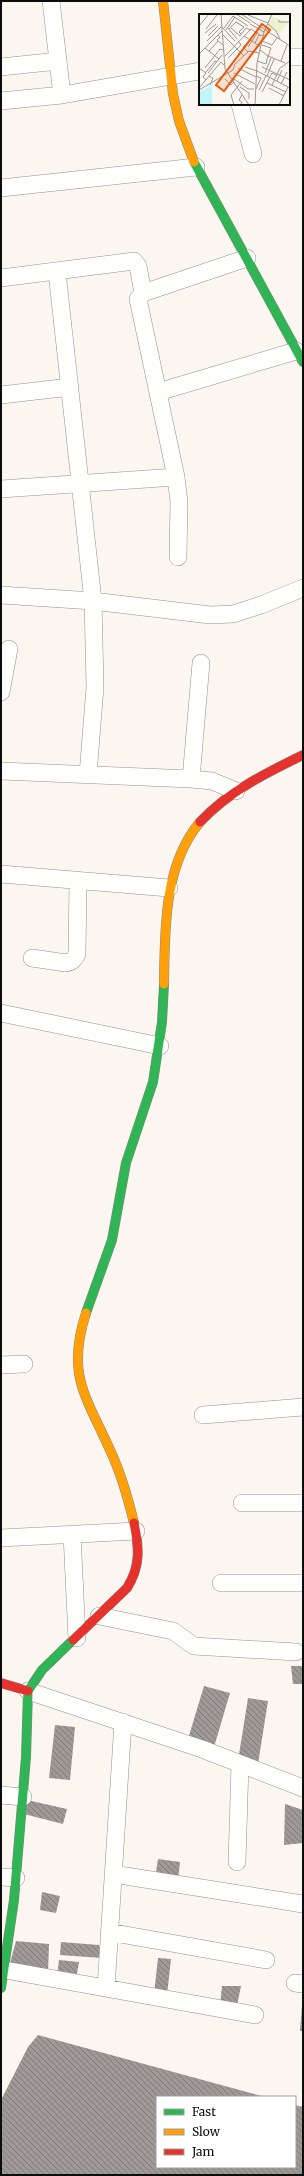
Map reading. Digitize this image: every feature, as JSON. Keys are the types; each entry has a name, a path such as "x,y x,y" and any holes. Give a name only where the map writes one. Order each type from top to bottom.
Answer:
{"street":[{"path":"51,1 62,95"},
{"path":"158,392 300,356 196,167 179,121 163,1"},
{"path":"290,57 303,57"},
{"path":"1,66 58,61"},
{"path":"1,101 62,95 199,70"},
{"path":"240,105 253,154"},
{"path":"1,188 196,167"},
{"path":"178,557 179,502 176,477 138,299 144,293 247,258"},
{"path":"1,278 134,261 138,266 144,293"},
{"path":"57,272 93,601 95,688 88,775"},
{"path":"1,396 70,387"},
{"path":"1,489 176,477"},
{"path":"1,595 93,601 189,613 225,614 262,605 303,588"},
{"path":"1,692 9,649"},
{"path":"192,779 201,662"},
{"path":"1,1988 5,1970 4,1951 9,1877 23,1797 28,1691 42,1670 77,1638 127,1588 134,1577 138,1562 139,1545 136,1531 112,1454 89,1408 80,1384 77,1364 79,1344 112,1240 122,1177 151,1090 160,1046 163,1014 166,916 170,888 179,860 190,837 206,816 236,791 303,755"},
{"path":"1,771 192,779 212,781 236,791"},
{"path":"1,874 170,888"},
{"path":"32,958 66,963 75,959 77,954 78,880"},
{"path":"1,1015 160,1046"},
{"path":"1,1365 24,1364"},
{"path":"203,1415 303,1407"},
{"path":"242,1503 303,1503"},
{"path":"1,1538 136,1531"},
{"path":"72,1534 77,1638"},
{"path":"221,1583 303,1583"},
{"path":"99,1616 173,1631 194,1646 296,1652"},
{"path":"1,1682 123,1722 303,1788"},
{"path":"106,1988 123,1722"},
{"path":"237,1862 240,1764"},
{"path":"1,1795 23,1797"},
{"path":"113,1874 303,1904"},
{"path":"109,1932 266,1960"},
{"path":"5,1970 255,2015"}],"building":[{"path":"291,1666 303,1666 303,1684 293,1684"},
{"path":"204,1686 230,1693 214,1747 188,1739"},
{"path":"248,1698 268,1701 258,1764 238,1761"},
{"path":"55,1725 75,1727 70,1780 49,1778"},
{"path":"27,1800 67,1809 63,1824 24,1814"},
{"path":"285,1804 303,1810 303,1843 284,1845"},
{"path":"158,1859 180,1862 178,1881 155,1878"},
{"path":"42,1892 60,1896 56,1913 40,1910"},
{"path":"16,1941 49,1944 48,1974 9,1967"},
{"path":"61,1942 99,1945 102,1958 60,1955"},
{"path":"158,1958 171,1959 167,1995 154,1994"},
{"path":"59,1960 79,1962 76,1979 57,1976"},
{"path":"222,1986 241,1986 236,2010 220,2007"},
{"path":"302,2005 303,2031 300,2031"},
{"path":"38,2035 261,2096 156,2096 156,2168 296,2168 296,2105 303,2107 303,2175 1,2175 1,2100 28,2047"}],"traffic: fast":[{"path":"194,162 303,362"},
{"path":"86,1313 112,1240 126,1163 153,1082 162,1022 164,984"},
{"path":"1,1988 14,1900 26,1757 28,1691 42,1670 73,1640"}],"traffic: slow":[{"path":"163,1 173,94 179,121 194,162"},
{"path":"164,984 168,900 179,858 188,839 200,822"},
{"path":"86,1313 80,1334 78,1369 87,1399 118,1468 134,1523"}],"traffic: jam":[{"path":"200,822 223,801 248,784 303,755"},
{"path":"73,1640 127,1588 132,1580 138,1556 134,1523"},
{"path":"1,1683 28,1691"}]}
